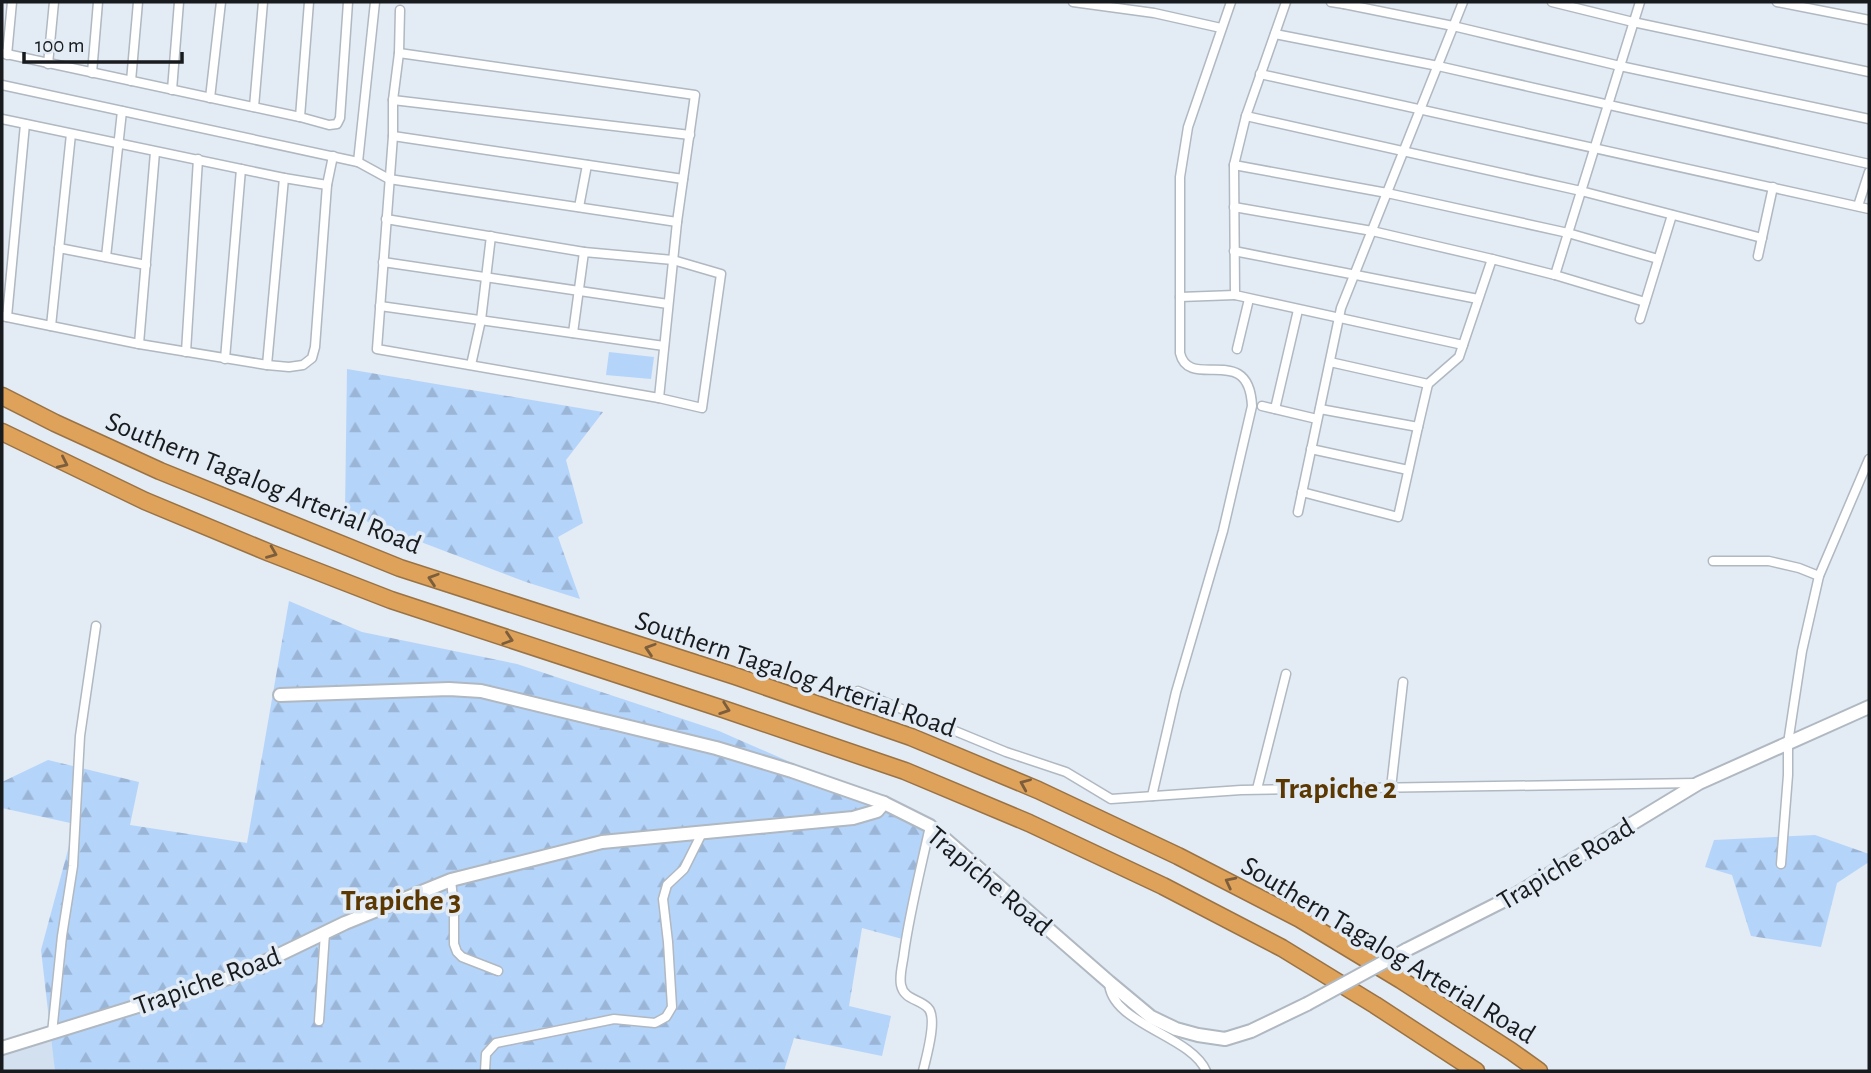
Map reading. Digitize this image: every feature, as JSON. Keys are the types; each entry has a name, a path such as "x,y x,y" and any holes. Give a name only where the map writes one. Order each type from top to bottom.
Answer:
{"highway":[{"name":"Southern Tagalog Arterial Road","path":"2,396 160,471 400,568 735,676 911,737 1038,790 1178,856 1300,919 1401,980 1539,1071"},
{"name":"Southern Tagalog Arterial Road","path":"2,432 145,501 391,600 879,762 1029,822 1163,886 1282,948 1476,1071"}],"street":[{"path":"12,2 5,54 329,125 337,124 340,118 348,2"},
{"path":"48,64 54,2"},
{"path":"92,73 98,2"},
{"path":"131,81 138,2"},
{"path":"172,90 179,2"},
{"path":"211,98 221,2"},
{"path":"254,107 263,2"},
{"path":"300,117 309,2"},
{"path":"358,162 375,2"},
{"path":"1073,2 1154,13 1221,28"},
{"path":"1152,796 1176,692 1223,531 1252,406 1250,387 1240,374 1191,367 1182,360 1180,353 1180,177 1188,127 1231,2"},
{"path":"1234,295 1234,165 1245,116 1286,2"},
{"path":"1331,2 1454,26 1620,66 1869,119"},
{"path":"1298,512 1341,308 1463,2"},
{"path":"1552,2 1869,72"},
{"path":"1555,275 1640,2"},
{"path":"1777,2 1869,20"},
{"path":"386,219 584,252 673,260 721,274 702,408 659,398 377,349 400,10"},
{"path":"1275,34 1438,66 1869,164"},
{"path":"399,53 695,95 677,222 659,398"},
{"path":"1260,74 1869,209"},
{"path":"2,85 358,162 389,178 677,222"},
{"path":"393,100 690,135"},
{"path":"106,257 122,111"},
{"path":"1245,116 1581,191 1762,238"},
{"path":"2,119 327,185"},
{"path":"26,124 5,317 139,344 289,368 303,365 312,358 315,347 327,185 332,156"},
{"path":"51,326 71,134"},
{"path":"393,136 683,180"},
{"path":"139,344 155,152"},
{"path":"186,352 198,159"},
{"path":"579,207 587,165"},
{"path":"1234,165 1387,193 1568,233 1658,260"},
{"path":"225,359 241,169"},
{"path":"1858,206 1869,172"},
{"path":"267,365 284,178"},
{"path":"1758,256 1773,187"},
{"path":"1234,207 1372,232 1492,259 1645,302"},
{"path":"1640,319 1672,215"},
{"path":"471,365 481,320 491,236"},
{"path":"59,248 146,265"},
{"path":"1234,251 1478,299"},
{"path":"573,333 584,252"},
{"path":"1302,492 1398,517 1428,384 1459,357 1492,259"},
{"path":"383,262 668,304"},
{"path":"1180,297 1234,295 1463,345"},
{"path":"1237,349 1250,299"},
{"path":"380,306 664,346"},
{"path":"1275,409 1298,310"},
{"path":"1330,362 1428,384"},
{"path":"1262,406 1318,419"},
{"path":"1320,409 1418,428"},
{"path":"1311,449 1409,470"},
{"path":"1781,864 1788,743 1802,651 1819,576 1869,459"},
{"path":"1713,561 1769,561 1819,576"},
{"path":"52,1033 62,936 73,866 80,736 96,626"},
{"path":"1257,789 1286,674"},
{"path":"1391,788 1403,682"},
{"path":"280,695 449,689 509,696 716,748 884,803"},
{"path":"858,691 1006,752 1066,772 1111,799 1257,789 1699,783"},
{"name":"Trapiche Road","path":"2,1048 235,976 325,933 451,880 602,842 853,818 877,811 884,803 930,826 1151,1017 1176,1029 1225,1038 1251,1031 1307,1004 1513,896 1699,783 1869,707"},
{"path":"923,1071 932,1015 928,1008 911,999 903,991 900,982 907,931 930,826"},
{"path":"485,1071 486,1054 496,1043 614,1019 655,1023 666,1017 672,1007 663,899 667,885 684,869 702,832"},
{"path":"451,880 454,944 457,951 462,957 498,971"},
{"path":"319,1020 325,933"},
{"path":"1109,982 1109,991 1119,1004 1140,1023 1188,1049 1206,1071"}],"shaded area":[{"path":"56,1036 61,1071 2,1071 2,1056"}],"green space":[{"path":"609,352 654,357 651,379 606,375"},
{"path":"347,369 603,412 566,460 583,523 558,537 580,599 526,582 345,513"},
{"path":"289,601 362,632 517,664 719,731 930,826 906,940 862,928 849,1006 891,1016 882,1056 794,1038 784,1071 55,1071 41,950 75,824 2,808 2,782 48,760 139,782 130,825 247,843"},
{"path":"1815,835 1869,854 1869,862 1837,883 1821,947 1751,936 1732,875 1705,867 1714,840"}],"district":[{"name":"Trapiche 2","path":"1336,788"},
{"name":"Trapiche 3","path":"401,900"}]}
